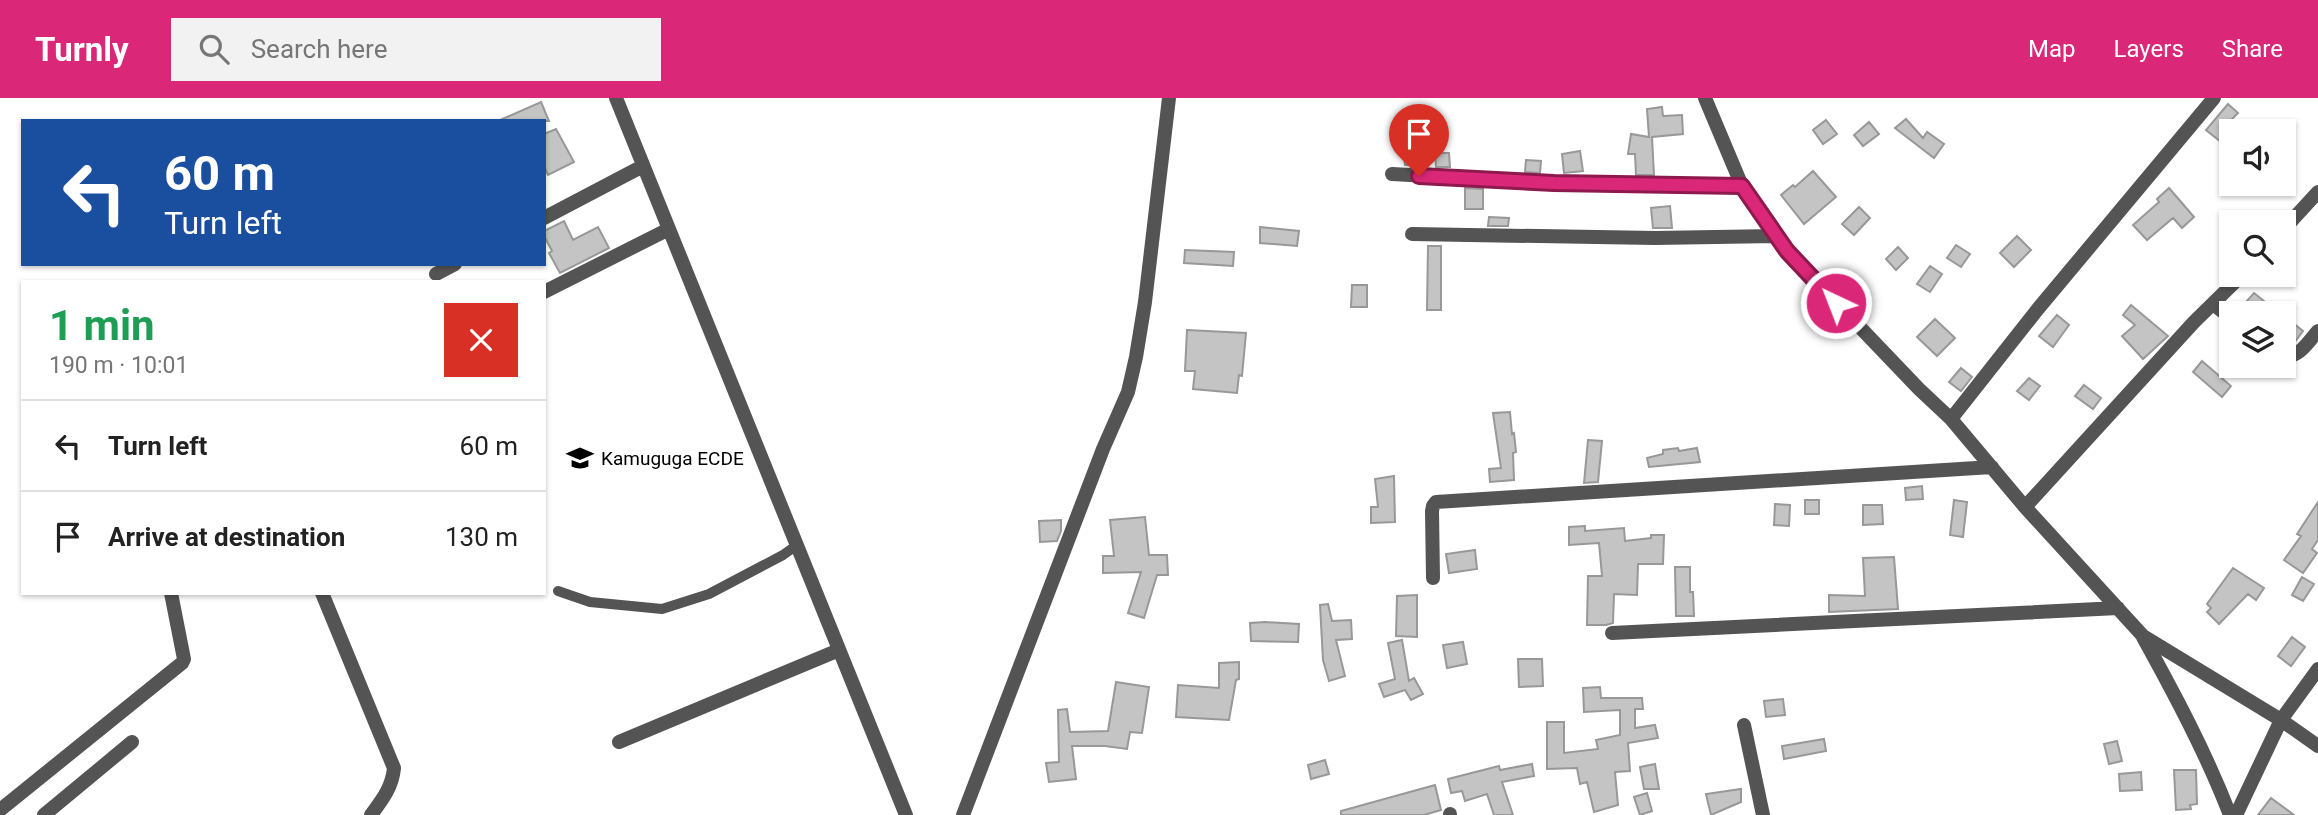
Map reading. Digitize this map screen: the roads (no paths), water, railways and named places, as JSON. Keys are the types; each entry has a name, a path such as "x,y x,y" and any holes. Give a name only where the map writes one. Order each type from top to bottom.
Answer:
{"street":[{"path":"616,98 906,815"},
{"path":"963,815 1102,449 1128,392 1145,302 1169,98"},
{"path":"1705,98 1742,186 1787,251 1951,419 2025,507 2143,636 2189,720 2215,774 2230,815"},
{"path":"1951,419 2037,310 2214,98"},
{"path":"546,217 643,166"},
{"path":"1392,174 1554,183 1742,186"},
{"path":"2296,216 2318,192"},
{"path":"546,291 669,229"},
{"path":"1412,233 1655,238 1776,236"},
{"path":"436,274 451,266"},
{"path":"2025,507 2230,287"},
{"path":"2213,304 2219,309"},
{"path":"2296,354 2318,331"},
{"path":"1433,578 1432,511 1436,502 1992,467"},
{"path":"0,810 182,663 184,659 170,595"},
{"path":"323,595 394,768 393,780 385,797 371,815"},
{"path":"1612,633 2118,608"},
{"path":"2143,636 2281,720 2318,746"},
{"path":"619,742 839,650"},
{"path":"2236,815 2281,720 2318,669"},
{"path":"1744,725 1763,815"},
{"path":"44,815 132,742"}],"lane":[{"path":"558,591 590,602 663,609 709,594 797,545"}],"place":[{"name":"Kamuguga ECDE","path":"580,458"}]}
